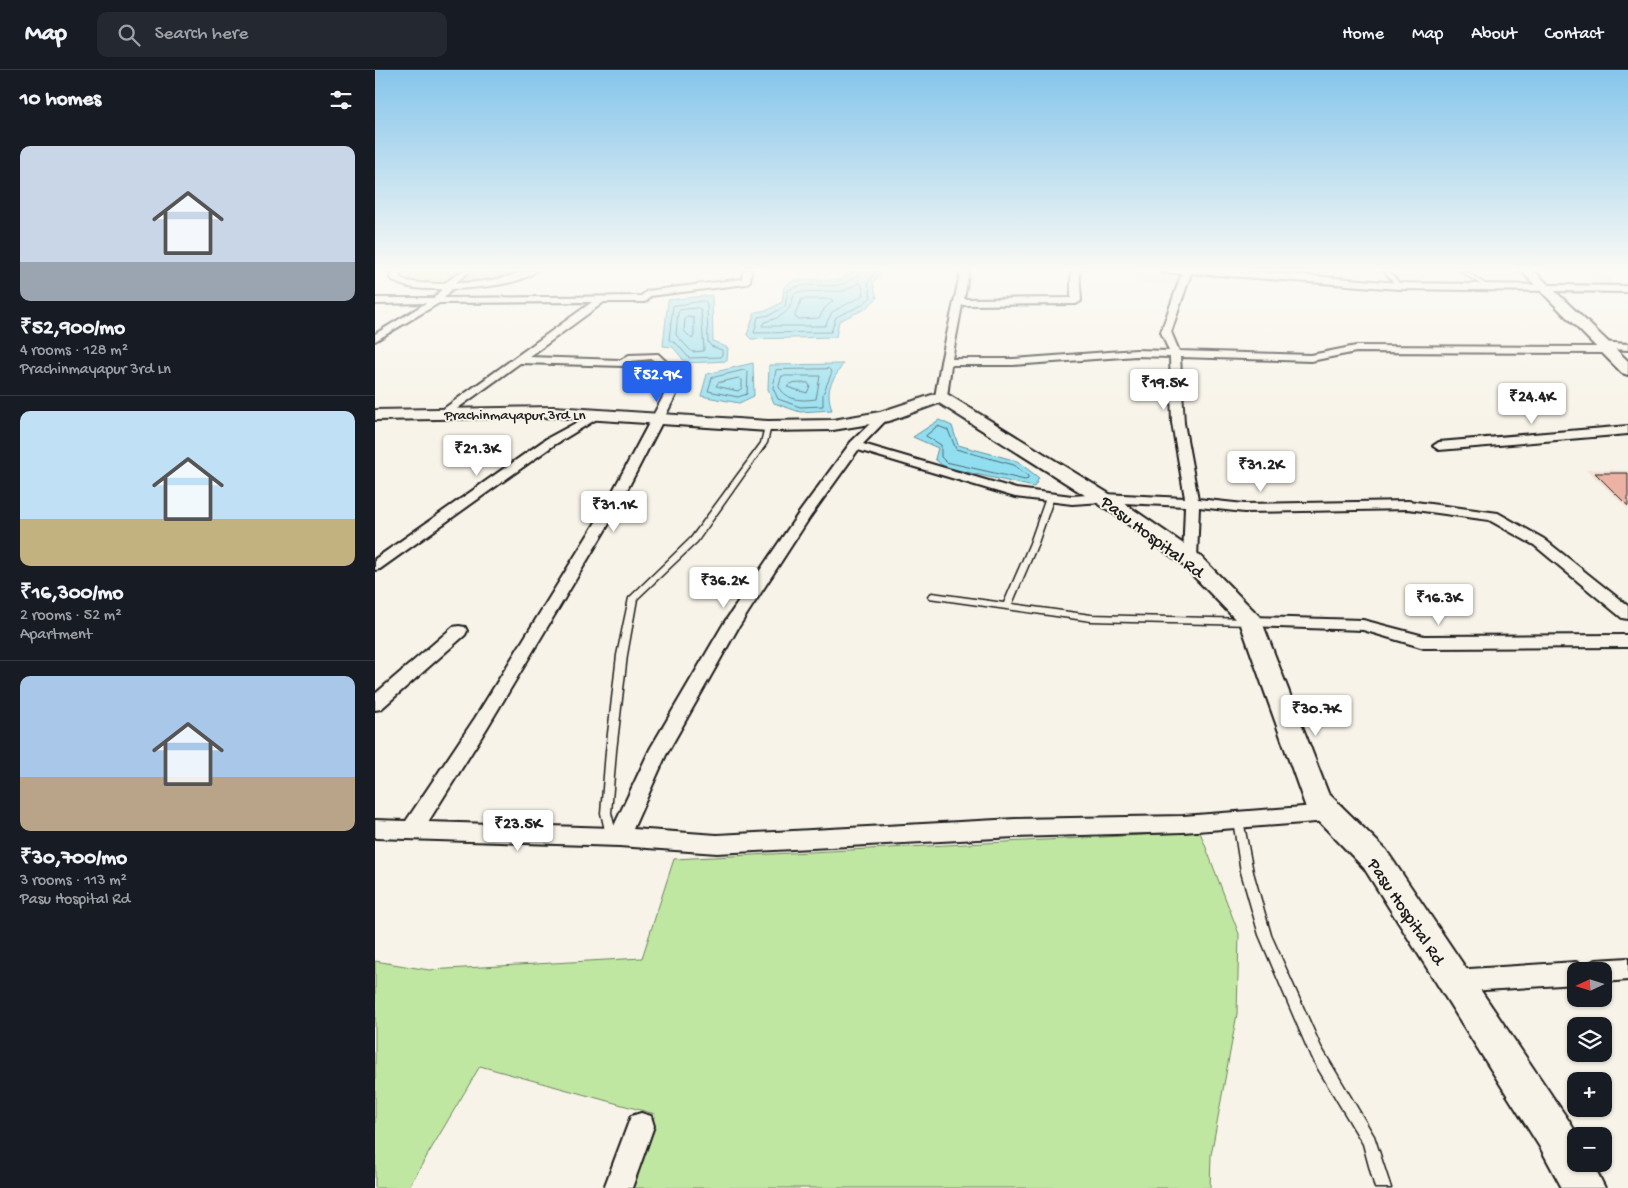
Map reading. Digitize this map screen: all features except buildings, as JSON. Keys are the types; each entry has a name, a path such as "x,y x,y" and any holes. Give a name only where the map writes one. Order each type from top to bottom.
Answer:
{"main road":[{"path":"1580,322 1628,370"},
{"name":"Prachinmayapur 3rd Ln","path":"375,415 554,412 768,426 833,425 883,417 941,397"},
{"name":"Pasu Hospital Rd","path":"941,397 1103,498 1190,559 1252,622 1316,800 1375,859 1555,1135 1584,1188"}],"street":[{"path":"375,338 401,322"},
{"path":"443,414 571,322"},
{"path":"941,397 954,322"},
{"path":"1169,322 1166,332 1175,354 1178,423 1192,502 1190,559"},
{"path":"946,362 1013,362 1136,353 1311,358 1356,349 1628,347"},
{"path":"411,831 552,609 606,517 670,395 669,369 654,356 629,358 625,363 520,360"},
{"path":"375,566 550,442 596,415"},
{"path":"615,836 657,754 730,627 804,516 855,445 883,417"},
{"path":"1439,446 1628,430"},
{"path":"855,445 1015,493 1072,500 1103,498 1192,502 1244,508 1408,505 1449,508 1493,516 1539,542 1628,614"},
{"path":"1252,622 1363,625 1424,642 1628,641"},
{"path":"375,704 459,630"},
{"path":"375,829 615,836 717,844 1015,828 1238,820 1329,813"},
{"path":"1613,970 1628,969"},
{"path":"1454,981 1567,974"},
{"path":"618,1188 641,1126"}],"lane":[{"path":"615,836 606,813 622,655 633,598 694,540 764,443 768,426"},
{"path":"1007,606 1034,543 1050,497"},
{"path":"932,596 1091,618 1252,622"},
{"path":"1238,820 1247,872 1265,935 1315,1052 1369,1140 1383,1188"}],"shaded area":[{"path":"1586,469 1628,471 1628,509"}],"green space":[{"path":"1200,832 1239,934 1237,1014 1211,1155 1210,1188 631,1188 655,1114 480,1066 408,1188 375,1188 375,961 429,970 642,958 674,859"}],"water":[{"path":"666,322 713,322 713,341 728,348 727,361 686,363 673,347 663,346"},
{"path":"751,322 839,322 836,337 751,339 747,335"},
{"path":"753,363 754,396 739,403 701,396 707,374"},
{"path":"843,364 830,386 829,396 832,410 800,412 774,403 768,389 769,365"},
{"path":"939,420 952,426 958,445 1017,461 1039,478 1034,487 944,467 935,459 938,448 913,437"}]}
